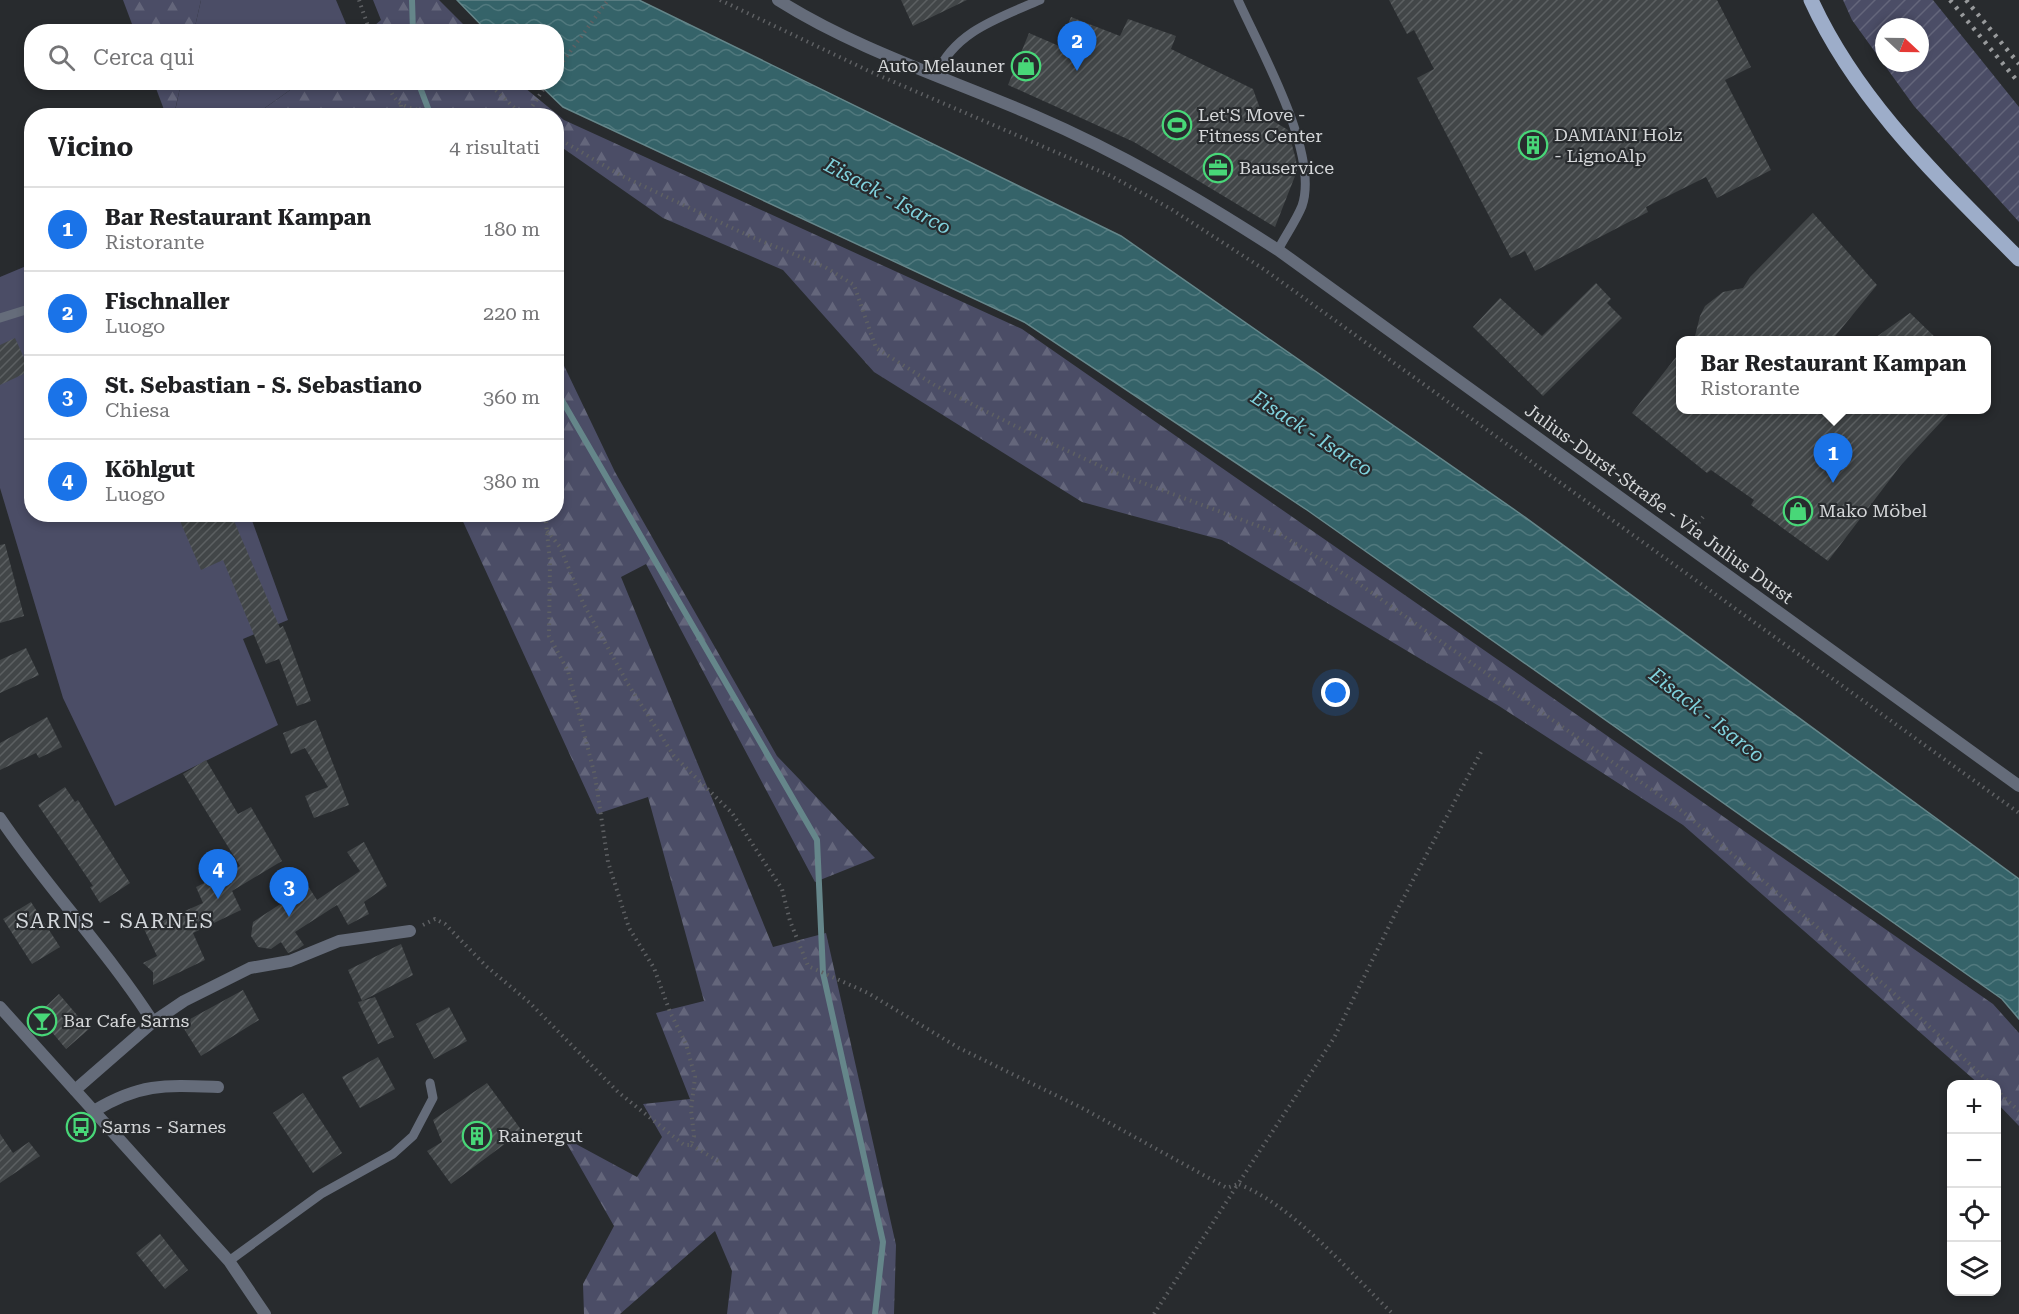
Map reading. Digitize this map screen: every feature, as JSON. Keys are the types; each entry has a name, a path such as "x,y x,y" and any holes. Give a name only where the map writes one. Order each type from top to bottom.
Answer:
{"main road":[{"path":"1811,0 1841,57 1877,108 1910,148 2019,260"}],"street":[{"name":"Julius-Durst-Straße - Via Julius Durst","path":"778,0 800,14 1120,154 1187,192 1278,250 2019,786"},
{"path":"799,0 800,14"},
{"path":"0,818 30,863 91,935 153,1022"},
{"path":"75,1090 153,1022 184,1001 250,968 290,961 339,941 410,931"},
{"path":"0,1007 229,1261 265,1314"},
{"path":"94,1111 113,1099 159,1085 218,1087"}],"lane":[{"path":"936,75 942,61 958,41 983,25 1040,0"},
{"path":"1238,0 1293,124 1305,163 1302,205 1278,250"},
{"path":"0,318 24,310"},
{"path":"229,1261 321,1194 393,1154 413,1136 433,1098 430,1083"}],"path":[{"path":"359,0 367,24"},
{"path":"564,60 608,0"},
{"path":"720,0 871,72 1055,150 1171,209 1275,277 2019,813"},
{"path":"390,90 393,98 401,105 410,108"},
{"path":"496,90 515,108"},
{"path":"529,108 542,90"},
{"path":"564,141 620,175 747,235 825,267 854,285 876,348 936,386 1111,471 1280,534 1355,581 1682,811 1889,989 1987,1080"},
{"path":"546,522 549,561 549,636 568,672 595,776 608,862 629,928 654,968 670,1012 686,1044 695,1077 691,1110 694,1136 691,1145"},
{"path":"547,531 560,547 583,603 622,674 674,756 732,813 782,889 790,921 808,966 868,993 958,1048 1084,1109 1227,1188 1238,1184 1259,1192 1306,1230 1393,1314"},
{"path":"1154,1314 1334,1038 1395,914 1481,752"},
{"path":"410,931 435,919 445,924 486,966 530,1003 618,1092 684,1145 691,1145 720,1162"},
{"path":"2001,1095 2019,1111"}],"green space":[{"path":"123,0 201,0 196,24 132,24"},
{"path":"201,0 336,0 346,24 196,24"},
{"path":"373,0 439,0 463,24 376,24 381,20"},
{"path":"1843,0 1933,0 2019,107 2019,222 1914,106 1889,72 1929,72 1929,18 1875,18 1875,52 1852,20"},
{"path":"157,90 179,90 176,108 163,108"},
{"path":"180,90 290,90 265,108 176,108"},
{"path":"290,90 528,90 549,108 265,108"},
{"path":"564,120 1022,329 1993,1004 2019,1033 2019,1126 2001,1107 2001,1080 1974,1080 1683,825 1499,706 1222,540 1082,502 874,372 783,270 663,218 564,149"},
{"path":"24,267 24,522 253,522 288,620 243,639 278,725 115,806 63,698 0,488 0,277"},
{"path":"564,366 615,472 777,756 875,858 815,882 646,564 621,577 773,947 826,933 896,1245 894,1314 727,1314 732,1271 715,1231 620,1314 584,1314 583,1284 614,1226 563,1137 637,1177 662,1137 643,1104 690,1099 656,1013 704,1001 648,797 597,814 463,522 564,522"}],"water":[{"name":"Eisack - Isarco","path":"457,0 639,0 1121,236 1522,515 2019,879 2019,1019 2002,999 1307,510 1024,322 563,107 545,90 564,90 564,24 480,24"}],"building":[{"path":"901,0 967,0 913,26"},
{"path":"1389,0 1717,0 1751,67 1725,80 1771,170 1717,198 1706,177 1646,207 1648,212 1535,271 1525,251 1511,258 1417,78 1434,69 1414,30 1407,34"},
{"path":"1071,17 1120,36 1128,19 1176,36 1171,49 1253,89 1262,114 1288,130 1296,160 1297,171 1275,227 1134,142 1008,85 1029,33 1059,46"},
{"path":"1813,213 1877,285 1835,336 1695,336 1705,306 1723,292 1743,288 1750,277"},
{"path":"1596,283 1611,299 1607,303 1622,318 1543,396 1473,327 1500,298 1542,336"},
{"path":"1910,313 1934,336 1878,336"},
{"path":"15,338 24,358 24,374 0,385 0,345"},
{"path":"1676,357 1676,414 1948,414 1901,465 1828,561 1751,505 1754,500 1711,470 1707,473 1632,413"},
{"path":"180,522 234,522 280,628 283,626 311,701 297,706 279,659 266,664 223,560 201,570"},
{"path":"5,544 24,616 0,623 0,545"},
{"path":"26,648 39,675 0,693 0,660"},
{"path":"47,717 62,747 39,758 36,753 0,770 0,743"},
{"path":"316,720 349,805 314,818 305,796 328,787 305,748 291,754 283,733"},
{"path":"206,760 238,814 251,807 282,861 232,891 241,910 193,933 205,960 153,985 153,972 143,963 157,956 144,929 203,903 196,887 240,866 183,774"},
{"path":"65,787 75,802 78,800 130,883 100,903 90,887 93,886 38,805"},
{"path":"364,842 387,886 364,902 369,914 348,925 337,905 295,932 304,945 298,949 288,953 281,942 271,949 258,947 251,936 253,922 308,886 317,900 360,871 347,852"},
{"path":"31,902 60,947 32,964 3,919"},
{"path":"401,944 413,975 362,1001 348,970"},
{"path":"243,990 259,1020 201,1056 181,1024"},
{"path":"59,994 89,1029 66,1049 51,1031 54,1028 40,1012"},
{"path":"375,997 394,1037 378,1044 358,1002"},
{"path":"449,1007 467,1041 434,1059 416,1024"},
{"path":"378,1057 395,1089 360,1108 342,1077"},
{"name":"Rainergut","path":"487,1083 522,1131 451,1184 427,1151 442,1142 433,1120"},
{"path":"303,1093 342,1153 313,1173 273,1113"},
{"path":"0,1134 13,1153 29,1142 40,1156 0,1183"},
{"path":"160,1234 188,1270 165,1289 136,1253"}],"waterway":[{"path":"412,0 413,24"},
{"path":"421,90 428,108"},
{"path":"564,404 817,840 823,973 883,1242 875,1314"}],"railway":[{"path":"1950,0 2019,83"},
{"path":"1966,0 2019,64"}],"place":[{"name":"Auto Melauner","path":"1026,66"},
{"name":"Fischnaller","path":"1077,71"},
{"name":"Let'S Move - Fitness Center","path":"1177,125"},
{"name":"DAMIANI Holz - LignoAlp","path":"1533,145"},
{"name":"Bauservice","path":"1218,168"},
{"name":"Bar Restaurant Kampan","path":"1833,483"},
{"name":"Mako Möbel","path":"1798,511"},
{"name":"Köhlgut","path":"218,899"},
{"name":"St. Sebastian - S. Sebastiano","path":"289,917"},
{"name":"Bar Cafe Sarns","path":"42,1021"},
{"name":"Sarns - Sarnes","path":"81,1127"},
{"name":"Rainergut","path":"477,1136"}],"district":[{"name":"SARNS - SARNES","path":"115,921"}]}
